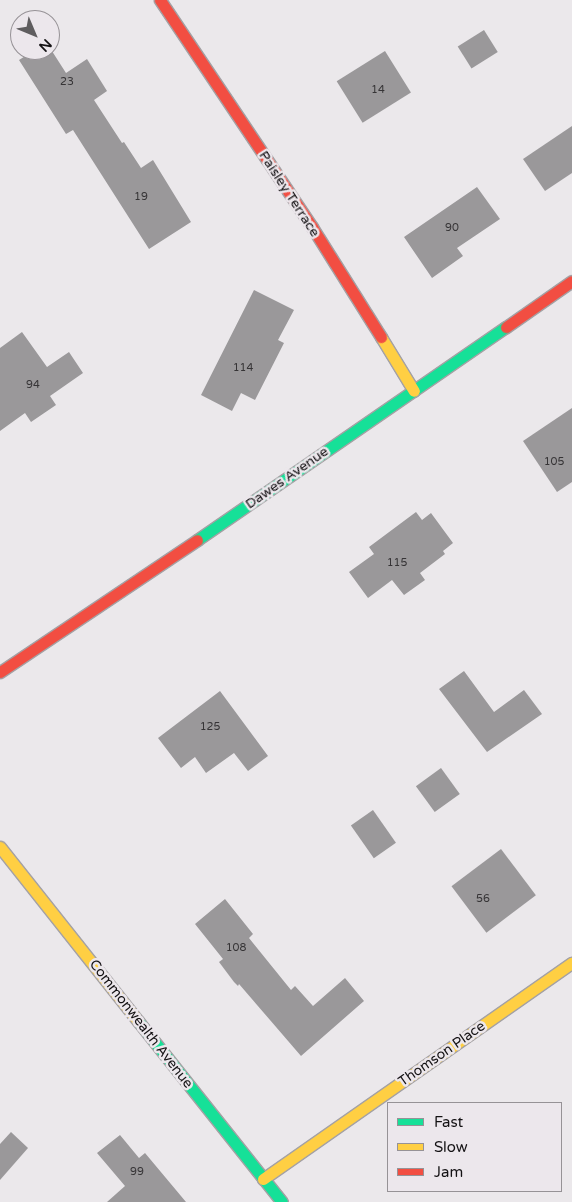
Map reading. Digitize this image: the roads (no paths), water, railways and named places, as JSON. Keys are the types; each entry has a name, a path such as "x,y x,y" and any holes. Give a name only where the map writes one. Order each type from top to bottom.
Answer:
{"street":[{"name":"Paisley Terrace","path":"160,0 312,227 414,391"},
{"name":"Dawes Avenue","path":"0,672 414,391 572,281"},
{"name":"Commonwealth Avenue","path":"0,846 282,1202"},
{"name":"Thomson Place","path":"263,1179 572,963"}]}
